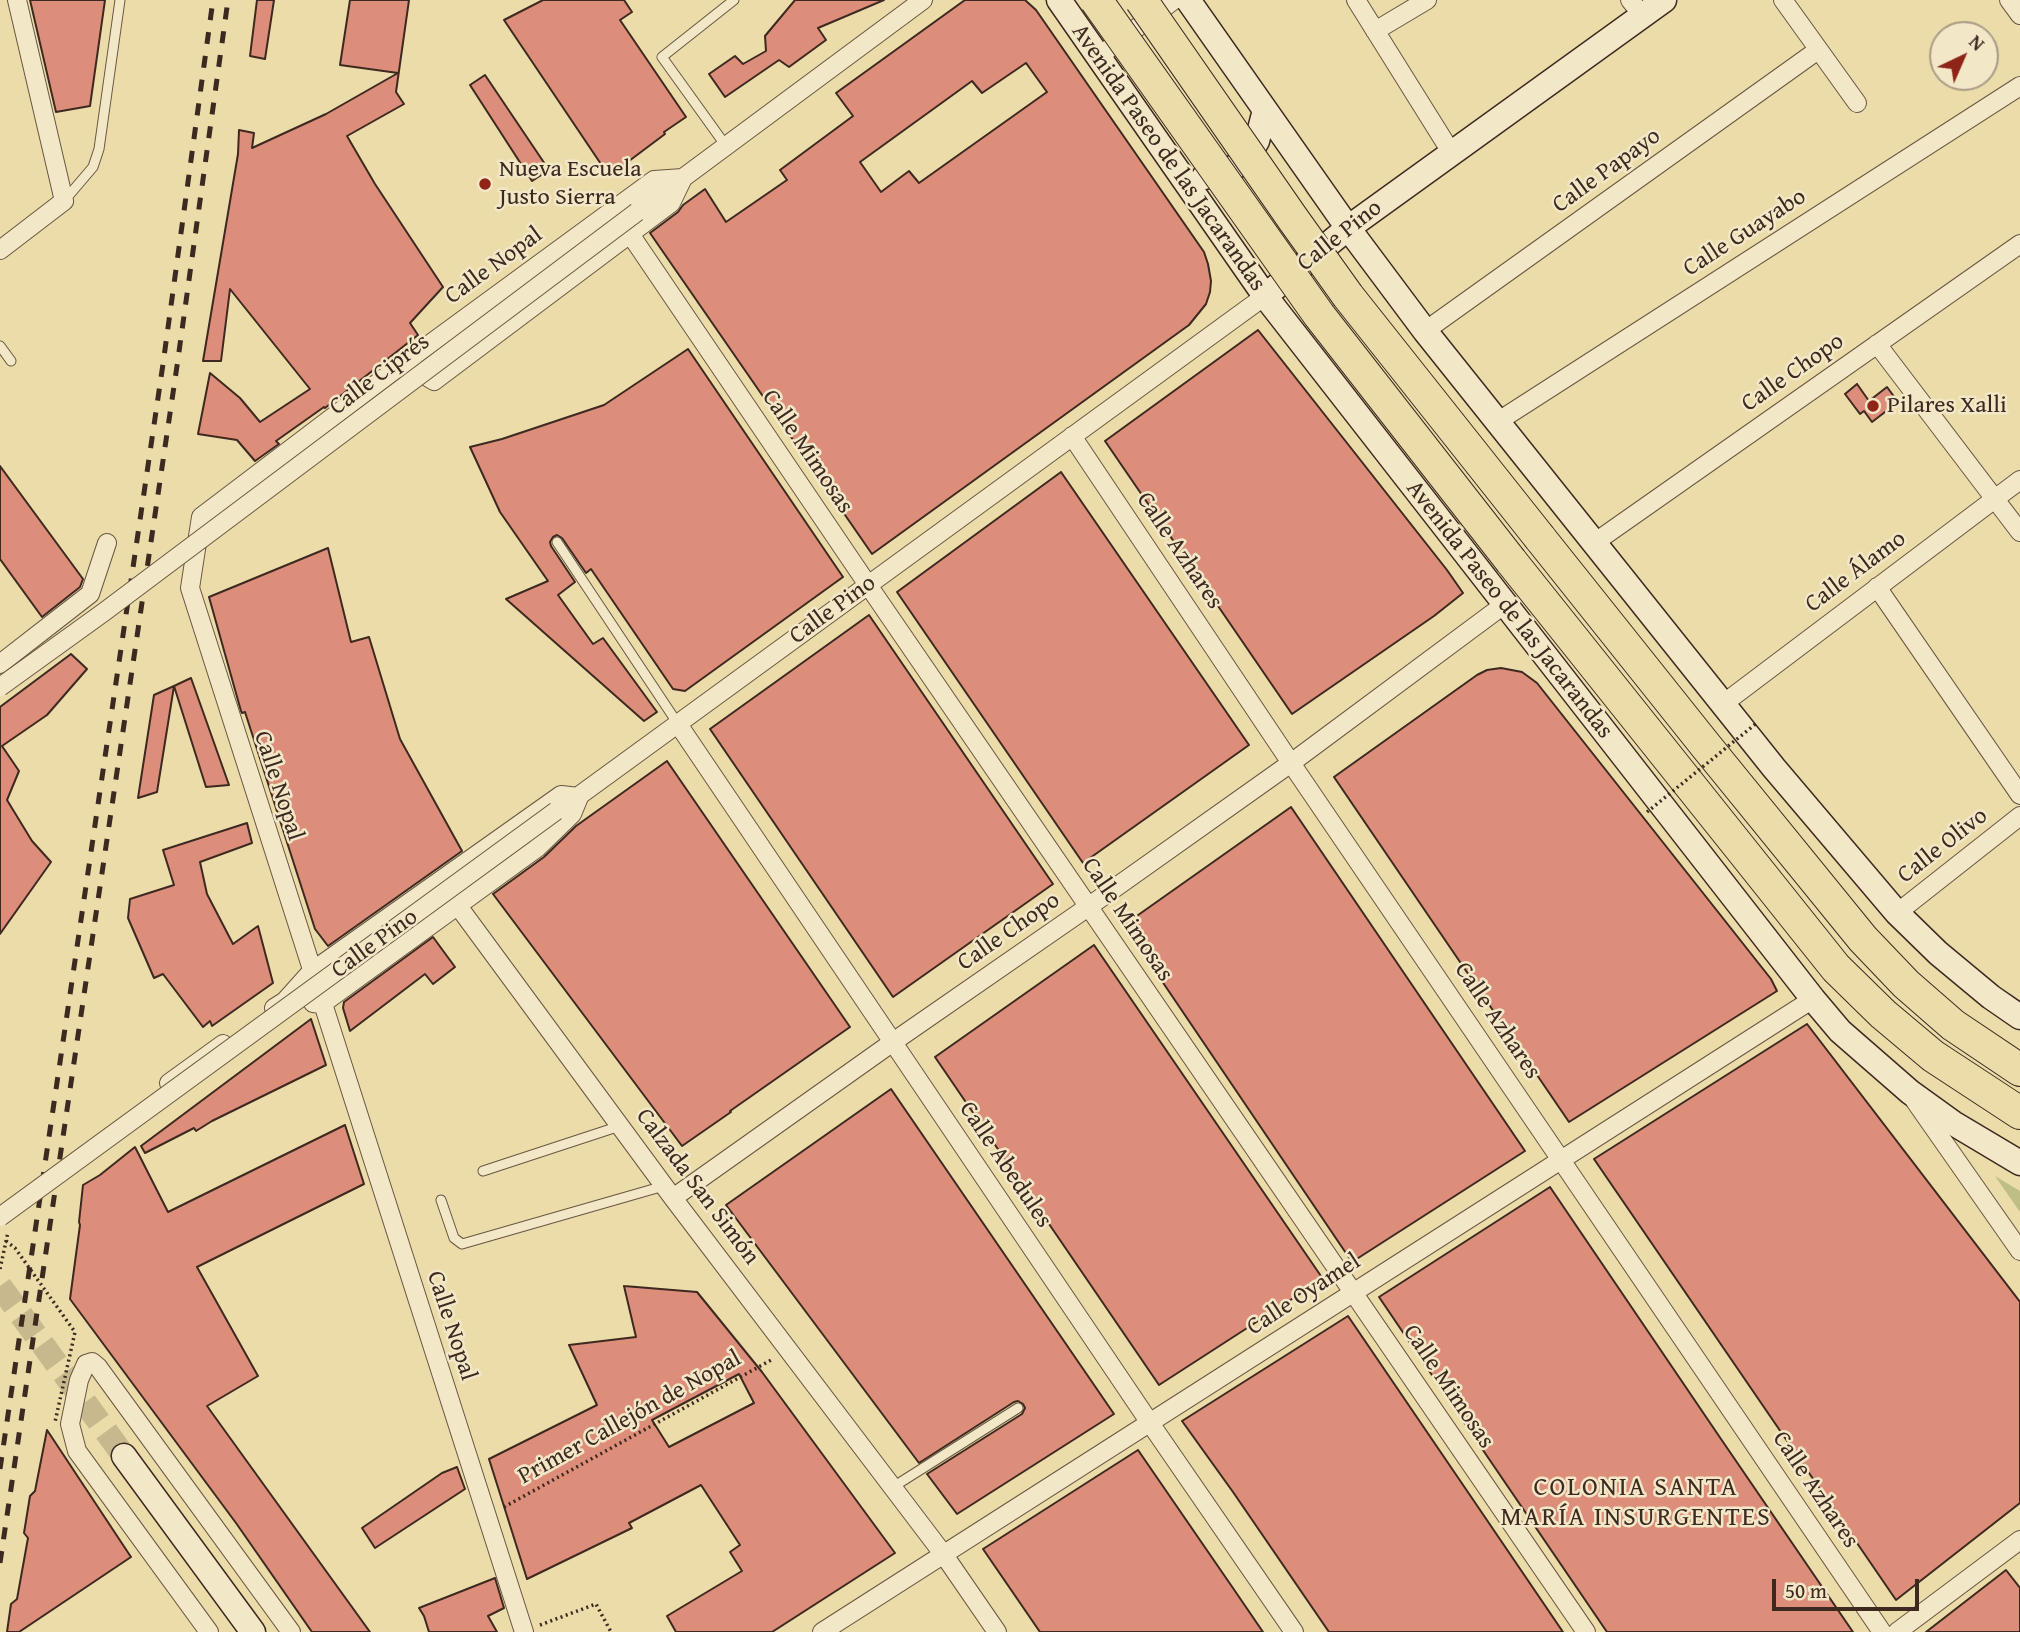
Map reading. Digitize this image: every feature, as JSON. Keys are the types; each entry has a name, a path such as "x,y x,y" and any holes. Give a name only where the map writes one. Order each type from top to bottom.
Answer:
{"highway":[{"path":"1096,0 1319,315 1511,561 1836,968 1933,1056 2020,1113"},
{"path":"1141,0 1348,296 1706,746 1864,939 1906,984 1954,1025 2020,1070"}],"main road":[{"name":"Avenida Paseo de las Jacarandas","path":"1059,0 1265,296 1813,999 1840,1031 1910,1092 1953,1123 2020,1163"},
{"path":"1188,0 1348,228 1425,331 1774,768 1897,913 1938,953 2020,1017"},
{"name":"Calle Pino","path":"1265,296 1348,228 1451,152 1636,8 1664,0"},
{"path":"1180,174 1210,177 1238,164 1249,154 1257,141 1265,110"},
{"path":"1419,495 1421,478 1434,459 1464,436 1497,422"},
{"path":"124,1456 253,1632"}],"street":[{"path":"0,250 64,201 17,0"},
{"name":"Calle Ciprés","path":"0,687 923,0"},
{"path":"1098,57 1174,0"},
{"path":"1356,0 1451,152"},
{"path":"1375,31 1427,0"},
{"path":"1783,0 1857,103"},
{"path":"2009,0 2020,15"},
{"name":"Calle Papayo","path":"1425,331 1818,50"},
{"name":"Calle Guayabo","path":"1497,422 2020,86"},
{"path":"404,363 433,381 671,203 683,178"},
{"name":"Calle Nopal","path":"524,1632 190,588 201,517 404,363 654,180 683,178"},
{"name":"Calle Mimosas","path":"630,234 1586,1632"},
{"name":"Calle Chopo","path":"1594,543 2020,244"},
{"name":"Calle Pino","path":"0,1217 1265,296"},
{"path":"1877,344 2020,532"},
{"name":"Calle Azhares","path":"1072,436 1882,1632"},
{"name":"Calle Álamo","path":"1723,704 2020,480"},
{"path":"0,664 90,594 107,543"},
{"path":"1877,587 2020,794"},
{"name":"Calle Chopo","path":"669,1192 1088,907 1292,763 1505,604"},
{"name":"Calle Abedules","path":"678,724 1294,1632"},
{"path":"101,1133 285,1001 312,972 561,795 579,797 572,814 537,848 322,1004 285,1001"},
{"name":"Calle Olivo","path":"1897,913 2020,816"},
{"name":"Calzada San Simón","path":"458,906 669,1192 944,1555 997,1632"},
{"name":"Calle Oyamel","path":"822,1632 1813,999"},
{"path":"1910,1092 2020,1251"},
{"path":"209,1632 77,1451 71,1424 79,1380 86,1364 92,1362 98,1367 291,1632"},
{"path":"1897,1632 2020,1539"}],"lane":[{"path":"64,201 93,167 99,149 120,0"},
{"path":"726,146 662,57 734,0"},
{"path":"0,346 12,361"},
{"path":"557,542 678,724"},
{"path":"483,1171 620,1126"},
{"path":"442,1200 454,1238 462,1244 669,1192"},
{"path":"893,1487 1018,1408"}],"path":[{"path":"1647,811 1758,722"},
{"path":"0,1269 8,1233 18,1225"},
{"path":"6,1241 15,1248 75,1332 55,1422"},
{"name":"Primer Callejón de Nopal","path":"487,1517 789,1351"},
{"path":"524,1632 596,1604 611,1632"}],"green space":[{"path":"1995,1176 2020,1191 2020,1212"}],"building":[{"path":"30,0 105,0 90,106 56,112"},
{"path":"257,0 274,0 265,59 250,56"},
{"path":"350,0 409,0 396,92 404,104 347,136 375,184 443,287 410,323 418,335 325,408 276,441 279,444 255,461 237,440 198,434 210,373 240,398 260,422 310,389 230,289 221,361 203,361 238,154 239,130 254,133 252,148 326,114 398,73 340,65"},
{"path":"543,0 624,0 632,12 620,20 686,117 609,176 504,20"},
{"path":"795,0 884,0 818,28 826,40 789,67 779,60 725,97 709,74 735,56 743,64 766,51 765,36"},
{"path":"965,0 1025,0 1036,10 1204,252 1211,281 1206,304 1189,325 872,554 650,233 705,189 726,222 787,180 780,170 853,116 836,93","holes":["1026,63 1047,92 919,183 909,171 881,192 860,162 972,81 982,93"]},
{"path":"485,75 549,170 532,181 470,85"},
{"path":"1258,330 1463,593 1292,714 1105,441"},
{"path":"688,349 843,577 685,691 673,689 591,569 586,573 562,538 557,535 553,537 551,546 575,582 558,595 593,644 603,638 657,712 644,721 506,599 548,581 500,512 470,447 604,405"},
{"name":"Pilares Xalli","path":"1857,384 1869,401 1887,387 1898,402 1872,422 1864,411 1860,414 1845,394"},
{"path":"0,466 83,579 80,587 42,617 0,559"},
{"path":"1061,472 1249,745 1083,863 897,592"},
{"path":"328,548 351,642 369,637 400,739 462,851 328,946 315,929 245,712 241,711 209,597"},
{"path":"869,615 1053,884 893,997 710,729"},
{"path":"71,654 87,669 47,715 2,746 19,771 7,800 32,841 51,862 0,934 0,707"},
{"path":"1501,668 1522,672 1537,683 1771,979 1777,991 1569,1122 1334,777 1477,675"},
{"path":"191,678 229,785 206,787 174,686"},
{"path":"174,686 157,792 138,798 154,695"},
{"path":"667,761 850,1027 682,1146 493,894 544,857 576,826"},
{"path":"1291,807 1525,1151 1352,1262 1124,925"},
{"path":"247,823 252,843 200,862 207,894 233,944 258,926 273,983 212,1026 210,1021 203,1027 163,974 154,978 128,918 130,899 174,885 163,850"},
{"path":"433,937 455,967 433,984 425,974 350,1031 343,1008 344,1002"},
{"path":"1094,945 1323,1279 1159,1385 935,1057"},
{"path":"311,1019 326,1065 196,1131 194,1128 145,1153 141,1146"},
{"path":"1807,1024 2020,1302 2020,1503 1896,1600 1594,1159"},
{"path":"891,1089 1114,1414 957,1514 927,1474 1022,1414 1025,1408 1023,1404 1014,1402 919,1463 726,1205"},
{"path":"345,1125 364,1184 197,1267 258,1376 207,1406 370,1632 312,1632 236,1523 70,1299 83,1185 135,1147 168,1212"},
{"path":"1550,1187 1853,1632 1607,1632 1457,1412 1379,1297"},
{"path":"624,1286 697,1292 762,1372 895,1553 772,1632 676,1632 667,1616 742,1571 730,1552 740,1545 701,1485 629,1523 632,1528 527,1579 489,1459 597,1405 569,1345 636,1337","holes":["739,1374 754,1403 669,1447 652,1420"]},
{"path":"1348,1316 1563,1632 1329,1632 1182,1421"},
{"path":"47,1430 131,1557 19,1632 7,1632 11,1604 17,1599 28,1538 24,1533 30,1496 35,1491"},
{"path":"1138,1450 1263,1632 1040,1632 983,1549"},
{"path":"457,1467 465,1489 375,1548 362,1528 442,1473"},
{"path":"2006,1570 2020,1588 2020,1632 1926,1632"},
{"path":"495,1578 504,1608 488,1616 497,1632 429,1632 419,1608"}],"tunnel":[{"path":"0,1286 124,1456"}],"railway":[{"path":"0,1469 163,364 213,0"},
{"path":"0,1563 177,366 228,0"}],"place":[{"name":"Nueva Escuela Justo Sierra","path":"485,184"},
{"name":"Pilares Xalli","path":"1873,406"}],"district":[{"name":"COLONIA SANTA MARÍA INSURGENTES","path":"1636,1503"}]}
